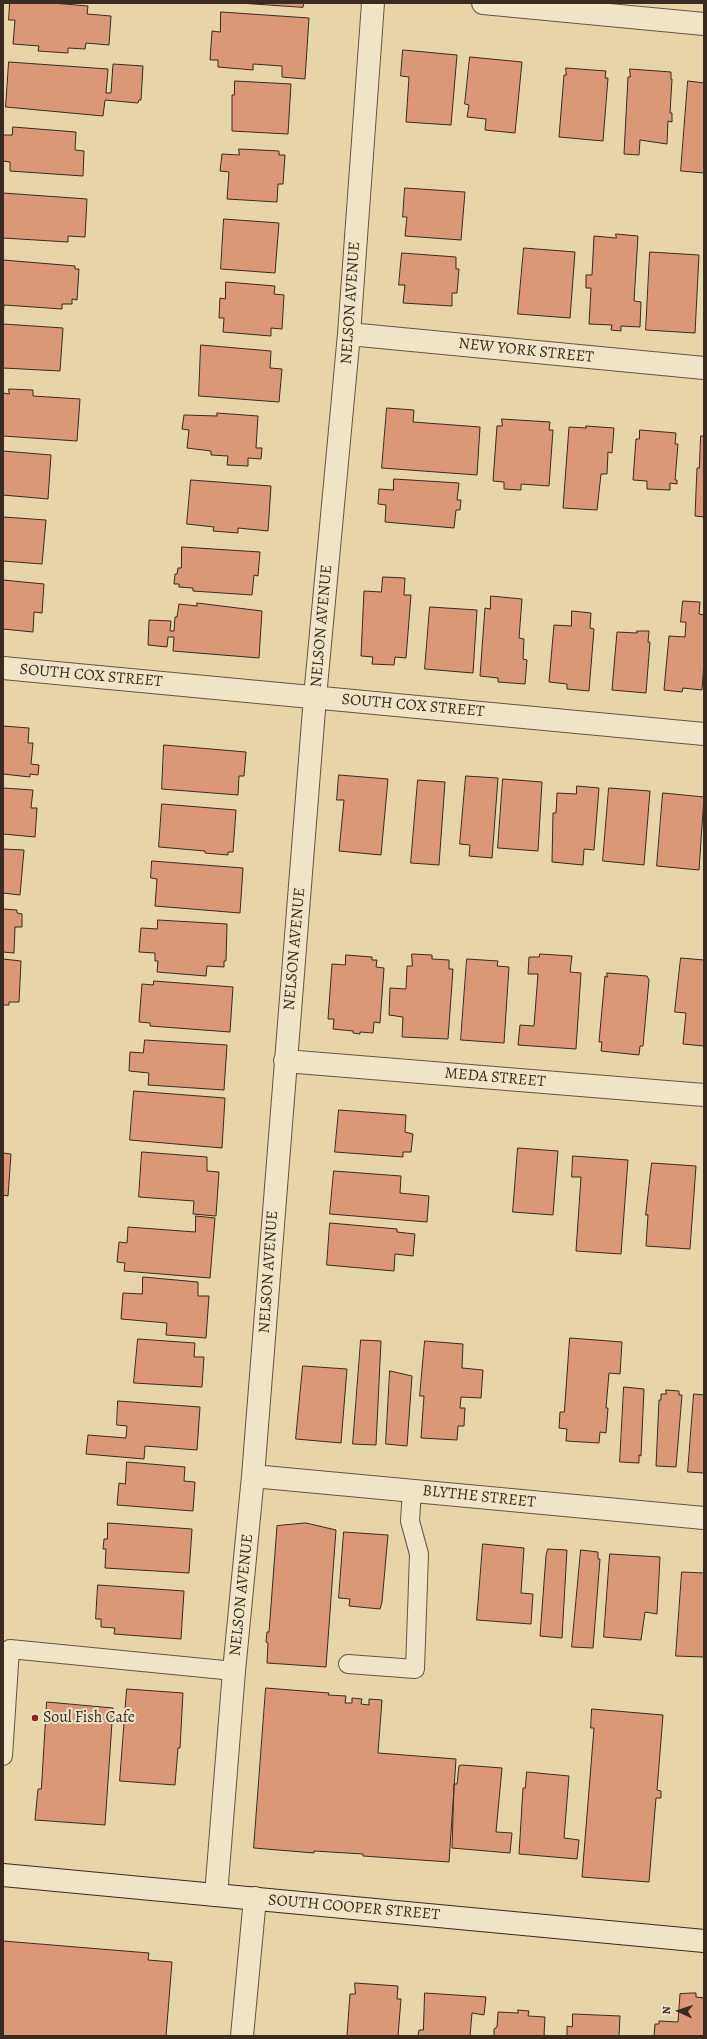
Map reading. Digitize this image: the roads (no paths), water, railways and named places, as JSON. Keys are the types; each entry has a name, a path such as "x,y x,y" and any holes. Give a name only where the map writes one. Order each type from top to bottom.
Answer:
{"street":[{"name":"NELSON AVENUE","path":"216,1895 234,1671 253,1476 315,697 349,334 373,3"},
{"path":"483,3 704,24"},
{"name":"NEW YORK STREET","path":"349,334 704,368"},
{"name":"SOUTH COX STREET","path":"3,668 704,734"},
{"name":"MEDA STREET","path":"285,1061 704,1095"},
{"name":"BLYTHE STREET","path":"253,1476 704,1518"},
{"name":"SOUTH COOPER STREET","path":"3,1875 704,1941"},
{"path":"242,2036 255,1898"}],"lane":[{"path":"348,1664 415,1669 418,1554 410,1521 412,1490"},
{"path":"3,1756 10,1649 234,1671"}],"place":[{"name":"Soul Fish Cafe","path":"35,1718"}]}
